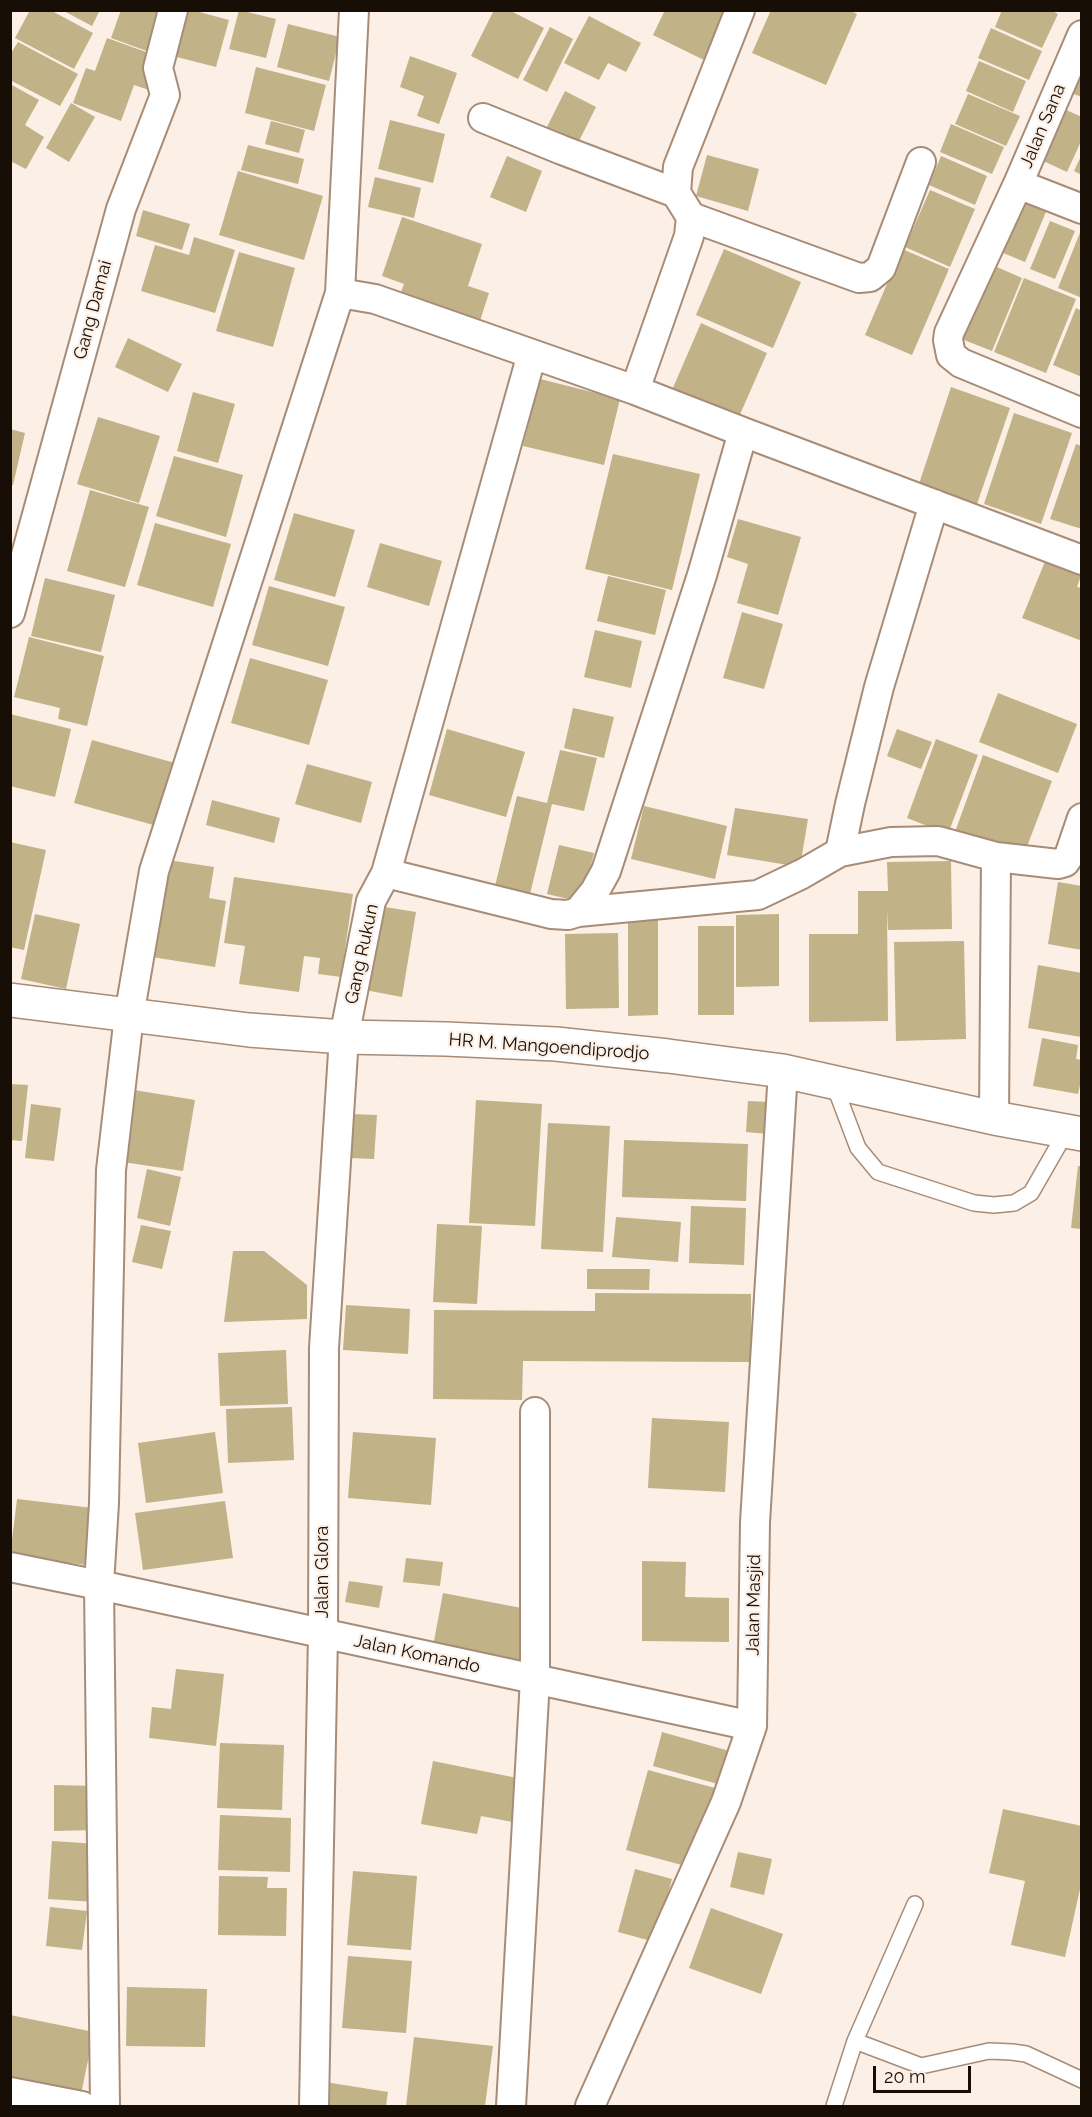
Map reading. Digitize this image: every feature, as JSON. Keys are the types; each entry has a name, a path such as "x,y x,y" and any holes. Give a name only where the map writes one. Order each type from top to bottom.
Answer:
{"main road":[{"name":"HR M. Mangoendiprodjo","path":"10,1000 249,1030 345,1037 446,1039 616,1049 783,1071 994,1118 1074,1133"}],"street":[{"name":"Gang Damai","path":"10,613 121,209 165,95 158,68 173,10"},
{"path":"105,2106 99,1585 104,1503 111,1170 129,1016 154,871 340,293 354,10"},
{"path":"635,390 689,236 691,217 676,193 678,167 740,10"},
{"name":"Jalan Sana","path":"1082,35 1018,184 949,333 951,355 961,363 1082,413"},
{"path":"483,118 676,193"},
{"path":"691,217 859,278 870,277 881,268 921,162"},
{"path":"1018,184 1082,209"},
{"path":"340,293 375,299 635,390 1082,560"},
{"name":"Gang Rukun","path":"345,1037 371,902 386,873 532,354"},
{"path":"578,912 595,891 606,871 702,575 743,432"},
{"path":"840,852 879,687 934,504"},
{"path":"386,873 551,914 568,915 578,912 758,895 802,874 840,852 891,842 938,841 996,857 1052,865 1065,862 1069,856 1082,818"},
{"path":"994,1118 996,857"},
{"name":"Jalan Glora","path":"314,2106 323,1634 324,1348 345,1037"},
{"name":"Jalan Masjid","path":"590,2106 726,1802 752,1726 755,1522 783,1071"},
{"path":"511,2106 535,1678 536,1412"},
{"name":"Jalan Komando","path":"10,1567 752,1726"},
{"path":"10,2092 82,2106"}],"lane":[{"path":"833,1081 858,1148 878,1172 974,1203 994,1205 1014,1203 1031,1193 1074,1133"},
{"path":"834,2106 855,2041 915,1904"},
{"path":"855,2041 921,2066 990,2051 1012,2052 1026,2055 1082,2080"}],"building":[{"path":"30,10 50,10 93,33 74,69 15,38"},
{"path":"62,10 100,10 92,26"},
{"path":"121,10 155,10 169,15 155,54 111,38"},
{"path":"180,10 192,10 229,20 216,67 169,55"},
{"path":"239,10 276,19 266,58 229,49"},
{"path":"494,10 509,10 544,28 518,79 471,56"},
{"path":"665,10 729,10 704,60 653,35"},
{"path":"771,10 849,10 857,14 826,85 752,53"},
{"path":"1002,10 1050,10 1058,14 1042,48 995,27"},
{"path":"589,16 641,43 626,72 608,63 599,80 564,63"},
{"path":"288,24 340,37 329,81 277,67"},
{"path":"550,27 573,39 547,92 523,80"},
{"path":"991,28 1042,51 1029,80 978,58"},
{"path":"107,38 160,57 149,90 134,85 121,121 73,103 86,68 95,71"},
{"path":"18,42 78,74 60,106 10,80 10,55"},
{"path":"410,56 457,73 439,124 417,116 424,96 400,87"},
{"path":"979,61 1026,81 1013,112 966,91"},
{"path":"256,67 326,85 314,131 245,113"},
{"path":"1082,69 1082,97 1071,93"},
{"path":"10,84 39,100 25,125 44,137 26,169 10,161"},
{"path":"565,91 596,107 576,147 545,131"},
{"path":"968,94 1020,116 1006,146 955,124"},
{"path":"71,103 95,117 69,162 46,148"},
{"path":"1064,109 1082,117 1082,139 1067,172 1041,160"},
{"path":"390,120 445,134 433,183 378,169"},
{"path":"271,121 305,130 299,153 265,144"},
{"path":"951,124 1004,147 992,174 940,152"},
{"path":"248,145 304,159 298,184 241,170"},
{"path":"1082,154 1082,175 1074,171"},
{"path":"707,155 759,169 748,211 696,196"},
{"path":"507,156 542,171 526,212 490,197"},
{"path":"941,156 987,176 975,205 929,185"},
{"path":"238,171 323,196 304,260 219,235"},
{"path":"375,177 421,188 414,218 368,207"},
{"path":"930,190 975,209 950,267 905,247"},
{"path":"1019,195 1048,207 1025,262 996,250"},
{"path":"143,210 190,224 182,250 136,236"},
{"path":"402,217 482,244 468,286 489,293 478,327 398,300 404,284 382,276"},
{"path":"1050,221 1075,231 1055,279 1030,269"},
{"path":"1082,230 1082,298 1058,288"},
{"path":"194,237 235,250 215,313 141,291 155,245 189,255"},
{"path":"724,249 801,282 773,348 696,315"},
{"path":"902,249 949,269 912,355 865,335"},
{"path":"239,252 295,268 273,347 216,331"},
{"path":"990,264 1022,278 992,351 959,338"},
{"path":"1024,278 1076,299 1046,373 994,352"},
{"path":"1076,308 1082,311 1082,377 1053,365"},
{"path":"701,323 767,353 738,419 672,390"},
{"path":"128,338 182,364 168,392 115,367"},
{"path":"540,379 620,399 604,465 523,446"},
{"path":"951,387 1010,408 977,504 919,484"},
{"path":"193,392 235,404 218,463 177,451"},
{"path":"1014,413 1072,433 1041,524 984,504"},
{"path":"98,417 160,436 139,503 77,484"},
{"path":"10,429 25,433 13,485 10,484"},
{"path":"1076,444 1082,446 1082,529 1050,519"},
{"path":"613,454 700,474 672,590 585,569"},
{"path":"174,456 243,475 226,537 156,516"},
{"path":"90,490 149,507 125,587 67,571"},
{"path":"294,513 355,530 335,597 274,580"},
{"path":"738,519 801,537 778,615 737,603 748,564 727,557"},
{"path":"155,523 231,544 213,607 137,585"},
{"path":"380,543 442,561 429,606 367,587"},
{"path":"1046,559 1082,573 1077,587 1082,588 1082,641 1022,618"},
{"path":"608,576 666,590 655,635 597,621"},
{"path":"45,578 115,595 101,652 31,636"},
{"path":"269,586 345,607 328,666 252,645"},
{"path":"742,612 783,624 764,689 723,678"},
{"path":"595,630 642,641 631,688 584,677"},
{"path":"29,637 104,656 87,726 58,719 60,708 14,697"},
{"path":"250,658 328,680 309,745 231,723"},
{"path":"998,693 1077,724 1058,773 979,742"},
{"path":"573,708 614,717 604,758 564,748"},
{"path":"10,714 71,729 55,797 10,786"},
{"path":"447,729 525,752 506,817 429,795"},
{"path":"897,729 932,742 921,769 887,756"},
{"path":"936,739 978,755 948,834 907,818"},
{"path":"92,740 175,763 157,826 74,803"},
{"path":"560,750 597,758 584,811 552,804 528,902 493,894 517,796 547,803"},
{"path":"983,755 1052,781 1023,857 955,832"},
{"path":"307,764 372,782 361,823 295,804"},
{"path":"212,800 280,818 274,843 206,825"},
{"path":"644,806 727,826 715,879 631,859"},
{"path":"735,808 808,819 800,867 727,855"},
{"path":"10,842 46,850 24,950 10,947"},
{"path":"559,845 594,853 582,902 547,894"},
{"path":"168,860 214,867 209,898 226,901 215,967 152,957"},
{"path":"951,861 952,929 888,930 887,908 888,1021 809,1022 809,934 858,934 858,891 888,891 887,862"},
{"path":"234,877 353,894 341,977 318,974 320,958 304,956 299,992 239,984 245,946 224,943"},
{"path":"1058,882 1082,886 1082,950 1048,944"},
{"path":"379,906 416,912 402,997 365,990"},
{"path":"35,914 80,924 66,989 21,979"},
{"path":"779,914 779,986 736,987 736,915"},
{"path":"628,919 658,919 658,1015 628,1016"},
{"path":"698,926 734,926 734,1015 698,1015"},
{"path":"618,933 619,1008 566,1009 565,934"},
{"path":"964,941 966,1039 896,1041 894,942"},
{"path":"1038,965 1082,973 1081,1037 1028,1028"},
{"path":"1042,1038 1078,1045 1076,1059 1082,1060 1082,1076 1078,1094 1033,1086"},
{"path":"10,1084 28,1085 22,1141 10,1140"},
{"path":"128,1089 195,1100 183,1171 116,1161"},
{"path":"476,1100 542,1104 535,1226 469,1223"},
{"path":"748,1101 770,1102 768,1134 746,1132"},
{"path":"31,1104 61,1108 54,1161 25,1158"},
{"path":"351,1114 377,1115 374,1159 348,1158"},
{"path":"548,1123 610,1126 603,1252 541,1249"},
{"path":"624,1140 748,1144 746,1201 622,1197"},
{"path":"1078,1166 1082,1166 1082,1229 1071,1228"},
{"path":"147,1169 181,1177 170,1226 137,1218"},
{"path":"691,1206 746,1208 744,1265 689,1263"},
{"path":"616,1217 681,1222 678,1262 612,1257"},
{"path":"437,1224 482,1226 477,1304 433,1302"},
{"path":"141,1225 171,1231 162,1269 132,1262"},
{"path":"233,1251 264,1251 307,1285 307,1319 224,1322"},
{"path":"587,1269 650,1269 649,1290 587,1289"},
{"path":"595,1293 751,1294 751,1362 523,1361 522,1400 433,1399 434,1310 595,1311"},
{"path":"346,1305 410,1309 408,1354 343,1350"},
{"path":"286,1350 288,1404 220,1406 218,1353"},
{"path":"292,1407 294,1460 228,1463 226,1409"},
{"path":"652,1418 729,1422 725,1492 648,1488"},
{"path":"215,1432 223,1493 146,1503 138,1443"},
{"path":"353,1432 436,1438 431,1505 348,1498"},
{"path":"17,1499 93,1508 86,1565 10,1556"},
{"path":"225,1501 233,1558 143,1570 135,1513"},
{"path":"406,1558 443,1562 440,1586 403,1582"},
{"path":"642,1561 686,1562 685,1597 729,1598 729,1642 642,1641"},
{"path":"349,1581 383,1586 379,1608 345,1602"},
{"path":"443,1593 532,1610 519,1673 431,1657"},
{"path":"176,1669 224,1674 216,1746 149,1738 152,1707 171,1709"},
{"path":"662,1732 733,1752 725,1786 653,1766"},
{"path":"220,1743 284,1745 282,1810 217,1808"},
{"path":"433,1761 527,1780 518,1823 481,1816 477,1834 421,1824"},
{"path":"648,1770 715,1788 693,1868 626,1850"},
{"path":"54,1785 96,1786 96,1830 54,1831"},
{"path":"1003,1809 1082,1826 1082,1880 1065,1957 1011,1945 1025,1881 989,1873"},
{"path":"220,1815 291,1818 290,1872 218,1870"},
{"path":"52,1841 98,1844 95,1902 48,1899"},
{"path":"738,1852 772,1859 764,1895 730,1887"},
{"path":"635,1869 672,1879 655,1942 618,1932"},
{"path":"353,1871 417,1876 411,1950 347,1945"},
{"path":"219,1876 268,1877 267,1888 287,1888 286,1936 218,1935"},
{"path":"50,1907 87,1911 82,1950 46,1946"},
{"path":"711,1908 783,1934 761,1994 689,1968"},
{"path":"348,1956 412,1961 406,2033 342,2028"},
{"path":"127,1987 207,1989 205,2047 126,2046"},
{"path":"10,2015 94,2032 81,2094 10,2080"},
{"path":"414,2037 493,2046 485,2106 406,2106"},
{"path":"325,2082 388,2092 386,2106 321,2106"}]}
